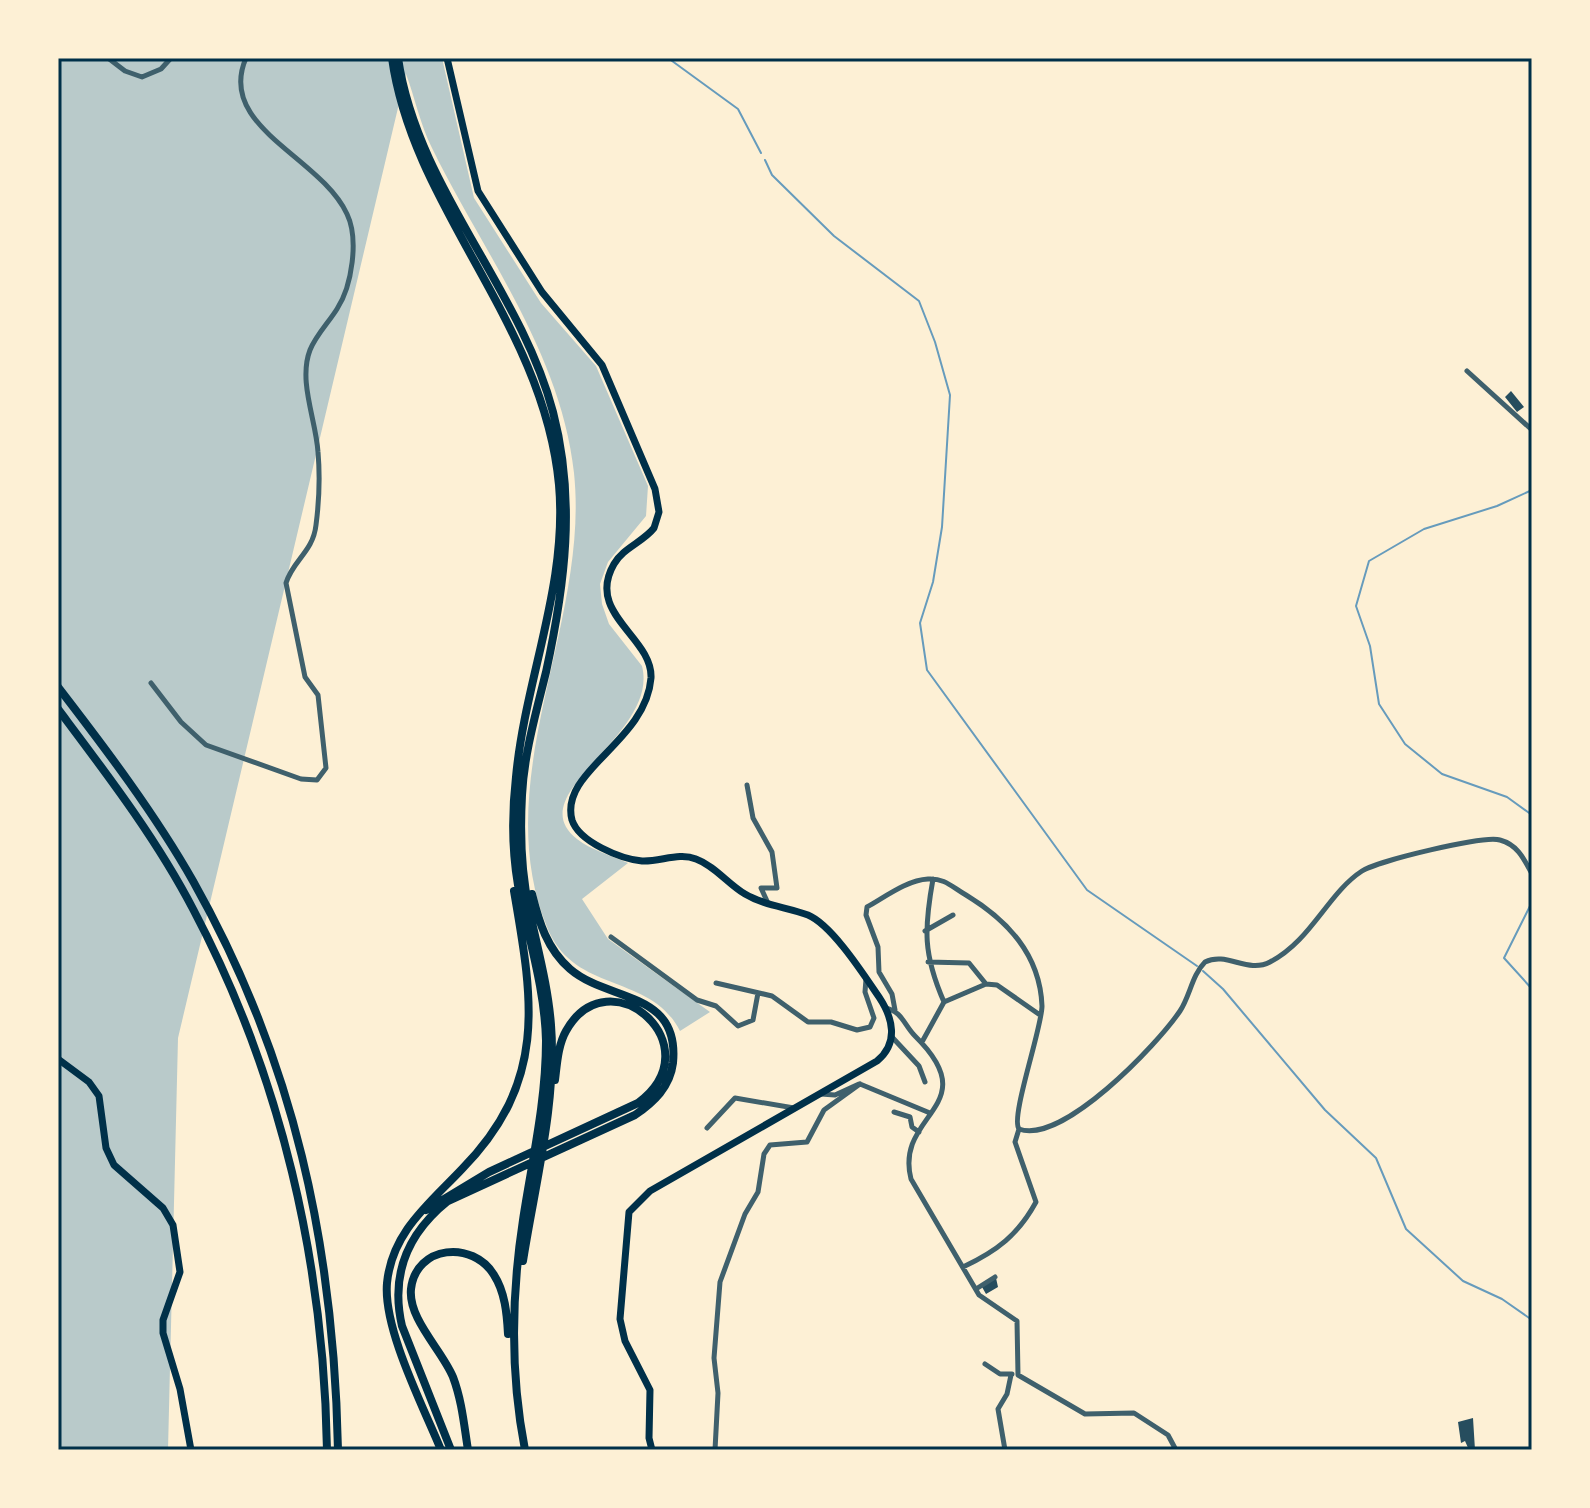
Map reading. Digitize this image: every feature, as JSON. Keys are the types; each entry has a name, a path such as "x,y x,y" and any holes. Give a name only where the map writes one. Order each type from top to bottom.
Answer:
{"highway":[{"path":"392,58 407,122 419,149 524,353 547,414 559,483 562,544 522,736 514,813 516,869 546,1039 544,1081 522,1223 512,1337 514,1378 525,1450"},
{"path":"398,58 413,120 436,173 531,350 553,412 566,482 568,544 557,623 522,793 524,866 551,1026 546,1115 528,1228 517,1333 525,1450"},
{"path":"441,1450 392,1326 388,1305 392,1259 408,1224 480,1150 499,1123 517,1086 525,1058 529,1037 530,986 511,866 510,784 519,724 550,601"},
{"path":"58,687 193,880 264,1032 290,1109 312,1192 327,1277 338,1450"},
{"path":"58,709 159,852 193,908 257,1054 276,1107 304,1224 326,1390 327,1450"},
{"path":"404,1234 445,1195 649,1106 665,1088 672,1071 674,1052 652,1007 583,979 556,954 540,926 524,866"},
{"path":"528,1228 565,1032 580,1014 604,1002 636,1007 661,1025"},
{"path":"451,1450 402,1326 397,1304 398,1284 402,1262 412,1238 429,1216 488,1176"},
{"path":"468,1450 452,1374 412,1301 415,1274 425,1262 448,1251 460,1251 480,1259 493,1273 502,1292 525,1450"}],"main road":[{"path":"447,58 471,169 481,197 542,292 600,360 658,500 654,528 618,559 609,582 618,621 649,662 648,692 634,725 581,779 571,801 577,830 609,850 642,861 695,858 741,892 818,921 866,979 885,1008 892,1037 888,1051 877,1061 650,1191 629,1212 620,1319 625,1341 650,1390 649,1438 652,1450"},
{"path":"58,1059 89,1082 100,1099 106,1148 114,1165 165,1210 173,1225 180,1269 163,1330 180,1389 191,1450"}],"street":[{"path":"108,58 125,71 142,77 161,69 171,58"},
{"path":"151,683 181,722 206,745 301,779 317,780 326,768 318,695 305,677 286,583 289,574 308,553 316,527 318,453 306,371 310,350 339,306 351,264 352,233 347,215 323,180 250,118 240,97 239,80 246,58"},
{"path":"1467,371 1532,430"},
{"path":"747,785 753,818 772,852 777,889 762,888 760,891 770,905"},
{"path":"1019,1129 1042,1128 1084,1108 1174,1020 1203,963 1217,958 1253,967 1275,960 1317,923 1365,869 1488,838 1504,841 1518,850 1532,874"},
{"path":"963,1267 999,1249 1017,1231 1035,1204 1035,1195 1015,1142 1019,1129 1015,1119 1042,1004 1032,963 1004,921 948,882 933,879 909,883 865,910 878,947 880,975 892,994 895,1010 941,1067 945,1079 942,1095 919,1132 909,1166 911,1179 976,1290 983,1299 1017,1321 1014,1374 998,1409 1005,1450"},
{"path":"933,879 925,931 928,962 944,1002"},
{"path":"925,931 953,915"},
{"path":"611,937 697,1000 716,1006 735,1025 744,1026 753,1020 758,993"},
{"path":"928,962 969,963 986,984"},
{"path":"716,983 774,998 808,1022 831,1022 864,1030 872,1025 874,1014 865,992 866,979"},
{"path":"922,1042 944,1002 986,984 997,985 1040,1015"},
{"path":"885,1008 895,1010"},
{"path":"892,1037 919,1066 925,1082"},
{"path":"821,1094 835,1095 860,1084 930,1113"},
{"path":"715,1450 718,1389 714,1358 720,1282 745,1214 757,1194 764,1151 770,1145 807,1142 824,1110 860,1084"},
{"path":"707,1128 735,1098 795,1108"},
{"path":"894,1112 910,1117 912,1127 919,1132"},
{"path":"976,1290 995,1277"},
{"path":"985,1364 1000,1374 1014,1374 1080,1412 1134,1413 1168,1435 1176,1450"}],"shaded area":[{"path":"58,58 442,58 474,198 541,303 596,366 648,486 646,516 608,562 600,584 602,604 609,624 642,666 642,692 631,716 576,783 565,802 564,821 577,839 628,863 582,899 608,939 710,1012 680,1031 667,1012 650,999 575,964 559,949 547,927 532,871 528,815 533,758 568,587 575,530 574,473 554,386 537,345 432,148 406,74 178,1038 168,1450 58,1450"}],"building":[{"path":"1511,391 1524,407 1517,412 1505,397"},
{"path":"996,1278 998,1287 986,1294 982,1287"},
{"path":"1473,1418 1475,1450 1469,1450 1465,1441 1461,1443 1458,1422"}],"waterway":[{"path":"668,58 738,109 761,153"},
{"path":"765,160 772,175 834,236 919,301 935,342 950,395 942,527 933,582 920,623 927,670 1087,890 1197,966"},
{"path":"1532,490 1497,506 1424,529 1369,561 1356,606 1370,646 1379,704 1405,744 1442,774 1507,797 1532,815"},
{"path":"1532,902 1504,958 1532,989"},
{"path":"1203,971 1223,989 1325,1110 1376,1158 1406,1229 1463,1281 1502,1299 1532,1320"}]}
